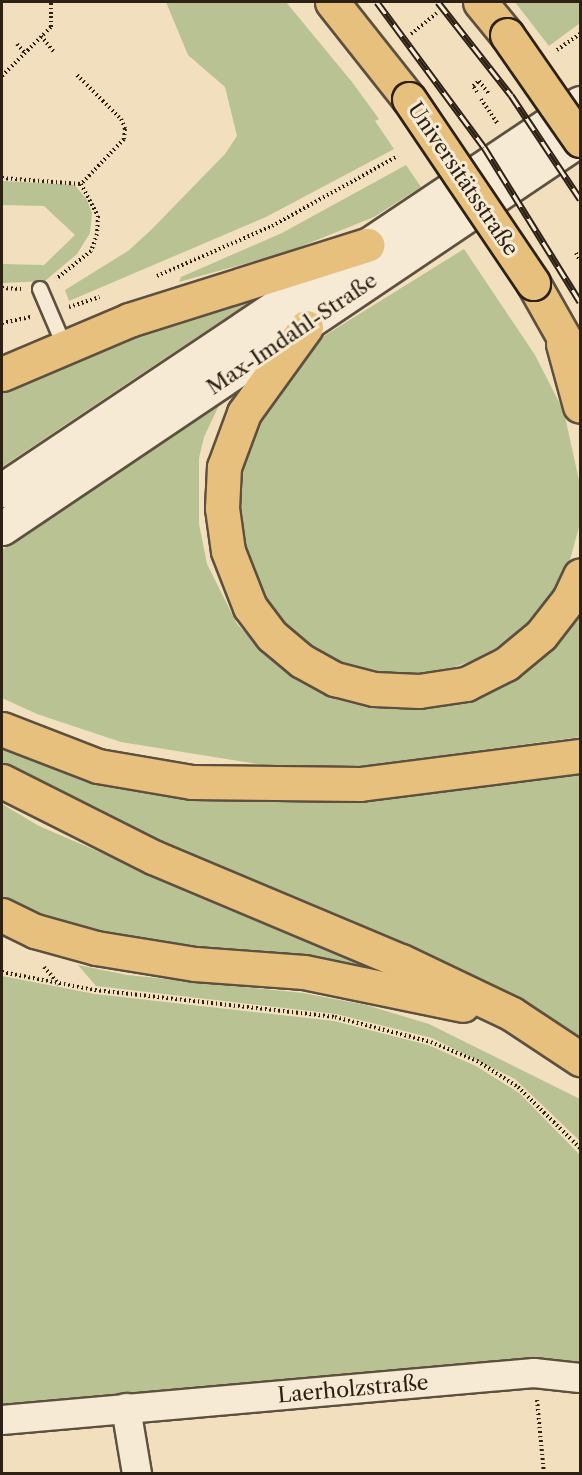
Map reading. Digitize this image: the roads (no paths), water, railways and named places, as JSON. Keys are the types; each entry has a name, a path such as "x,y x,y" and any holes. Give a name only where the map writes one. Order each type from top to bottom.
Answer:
{"highway":[{"name":"Universitätsstraße","path":"332,2 409,99 533,284 580,366"},
{"path":"480,2 507,35 580,139"},
{"path":"2,374 64,345 129,320 367,245"},
{"path":"558,325 580,406"},
{"path":"306,327 244,413 225,467 222,508 228,550 250,607 272,636 302,661 335,679 374,689 419,691 465,684 506,664 541,634 569,599 580,575"},
{"path":"2,729 98,766 203,782 360,784 580,756"},
{"path":"2,781 153,857 401,962 512,1014 580,1059"},
{"path":"2,915 34,931 96,948 195,964 304,972 512,1014"}],"street":[{"name":"Max-Imdahl-Straße","path":"2,490 580,103"},
{"name":"Max-Imdahl-Straße","path":"2,528 306,327 580,139"},
{"name":"Laerholzstraße","path":"2,1420 126,1408 441,1390 534,1373 580,1378"},
{"path":"126,1408 137,1473"}],"lane":[{"path":"40,289 64,345"}],"railway":[{"path":"377,2 484,147 580,302"},
{"path":"438,2 511,95 580,199"}]}
